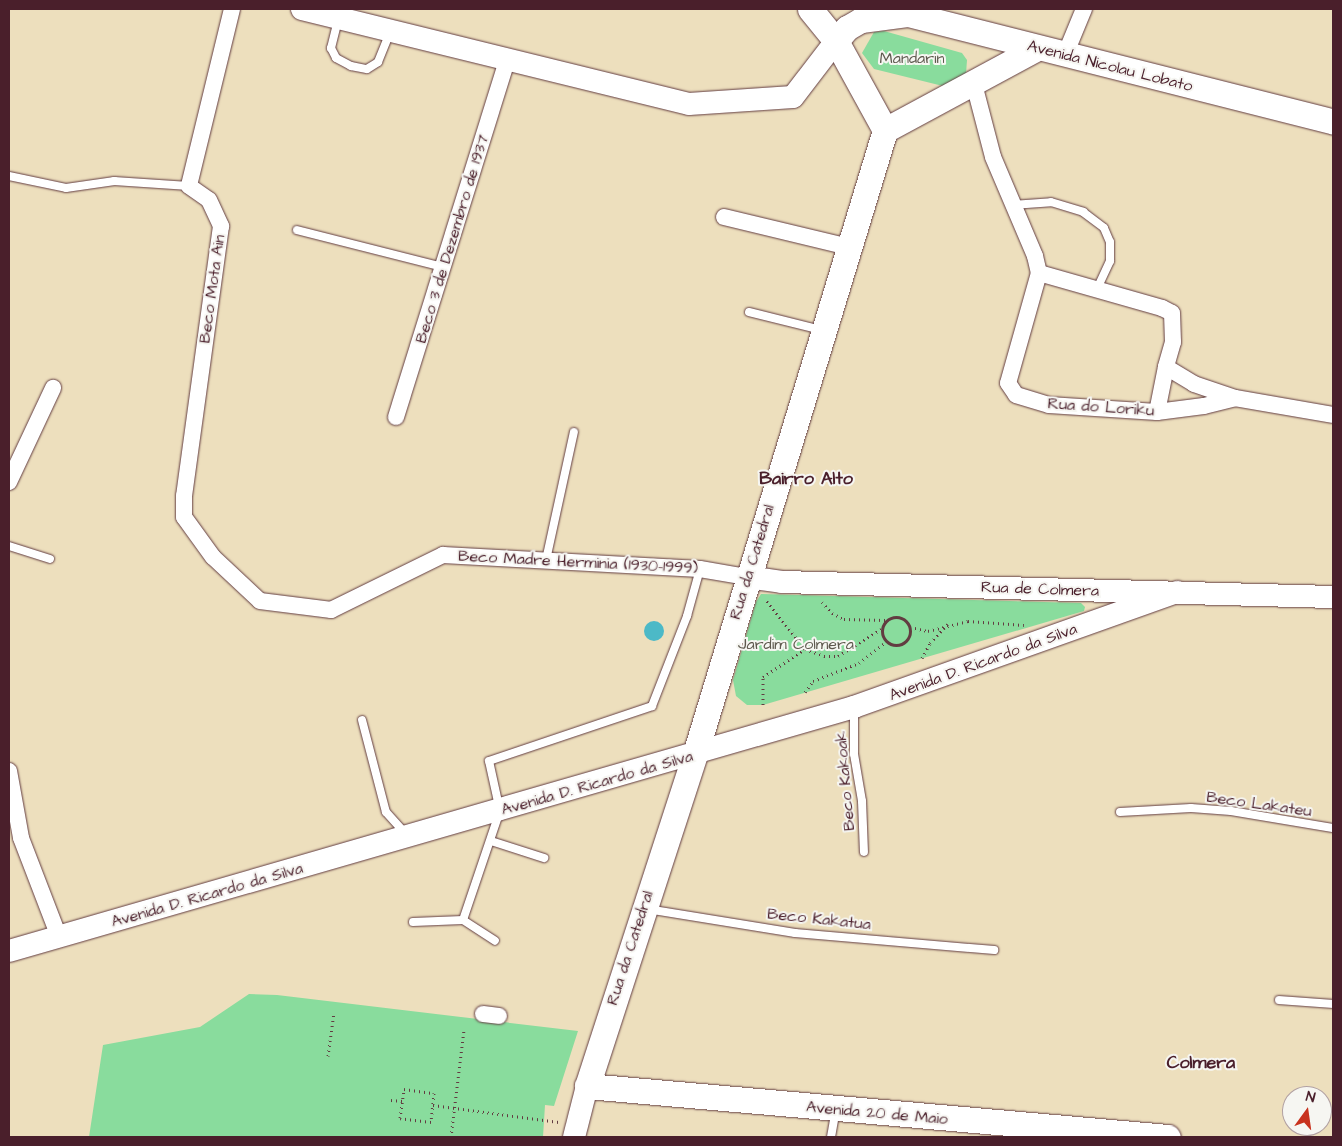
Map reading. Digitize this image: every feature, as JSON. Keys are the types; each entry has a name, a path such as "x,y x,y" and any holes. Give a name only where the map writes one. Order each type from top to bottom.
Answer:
{"main road":[{"path":"810,9 836,41 886,130 1038,48"},
{"path":"832,9 836,41"},
{"path":"836,41 847,28 860,20 897,12"},
{"name":"Avenida Nicolau Lobato","path":"897,12 1333,122"},
{"name":"Rua da Catedral","path":"587,1086 642,908 754,586 823,330 886,130"},
{"name":"Avenida 20 de Maio","path":"587,1086 836,1110 1168,1137"}],"street":[{"path":"189,186 232,9"},
{"path":"302,9 507,61 689,104 793,97 836,41"},
{"path":"1065,55 1084,9"},
{"name":"Beco 3 de Dezembro de 1937","path":"396,417 507,61"},
{"path":"974,84 993,157 1035,256 1039,273 1172,314 1173,342 1157,412"},
{"name":"Beco Mota Ain","path":"189,186 209,200 221,226 187,468 184,517 236,582 260,601 331,610"},
{"path":"724,217 849,248"},
{"name":"Rua do Loriku","path":"1039,273 1008,383 1016,395 1049,405 1157,412 1204,406 1235,398 1333,415"},
{"path":"1166,367 1194,384 1235,398"},
{"path":"9,482 54,388"},
{"name":"Beco Madre Herminia (1930-1999)","path":"331,610 443,555 700,569 754,586"},
{"name":"Rua de Colmera","path":"754,586 782,582 1333,597"},
{"name":"Avenida D. Ricardo da Silva","path":"9,951 500,811 854,707 1177,592"},
{"path":"9,772 21,838 58,937"},
{"name":"Rua da Catedral","path":"576,1131 587,1086"}],"lane":[{"path":"338,18 331,48 336,58 351,66 367,69 378,62 390,31"},
{"path":"9,176 66,188 114,181 189,186"},
{"path":"1012,205 1051,202 1083,212 1104,228 1110,242 1110,261 1097,290"},
{"path":"298,230 443,267"},
{"path":"748,312 823,330"},
{"path":"546,560 574,432"},
{"path":"9,546 50,559"},
{"path":"463,920 500,811 489,761 652,706 687,616 700,569"},
{"name":"Beco Kakoak","path":"854,707 854,754 862,801 864,852"},
{"path":"362,720 386,812 409,837"},
{"name":"Beco Lakateu","path":"1120,812 1199,809 1333,828"},
{"path":"491,841 544,858"},
{"name":"Beco Kakatua","path":"642,908 795,934 994,950"},
{"path":"413,922 463,920 495,941"},
{"path":"1279,1000 1333,1004"},
{"path":"831,1137 836,1110"}],"path":[{"path":"754,586 805,649 824,656 838,656 881,629 886,620"},
{"path":"818,595 832,613 844,619 886,620 902,618 910,627 928,631 948,624 968,621 1034,626"},
{"path":"922,658 930,643 948,624"},
{"path":"805,692 813,681 859,663 886,642 905,642 910,627"},
{"path":"881,629 886,642"},
{"path":"763,705 763,677 805,649"},
{"path":"328,1056 334,1012"},
{"path":"450,1137 464,1030"},
{"path":"404,1089 434,1093 431,1122 400,1118 403,1101 404,1089"},
{"path":"391,1100 403,1101"},
{"path":"433,1105 576,1131"}],"green space":[{"name":"Mandarin","path":"884,31 962,53 967,60 966,74 947,87 874,69 862,53 874,32"},
{"name":"Jardim Colmera","path":"761,594 1081,603 1085,607 1084,611 763,705 747,705 736,696 733,680 756,602"},
{"path":"249,994 277,995 578,1031 554,1106 545,1105 543,1137 89,1137 103,1045 200,1027"}],"water":[{"path":"650,621 658,621 664,627 664,635 658,641 650,641 644,635 644,627"}],"district":[{"name":"Bairro Alto","path":"806,479"},
{"name":"Colmera","path":"1201,1063"}]}
